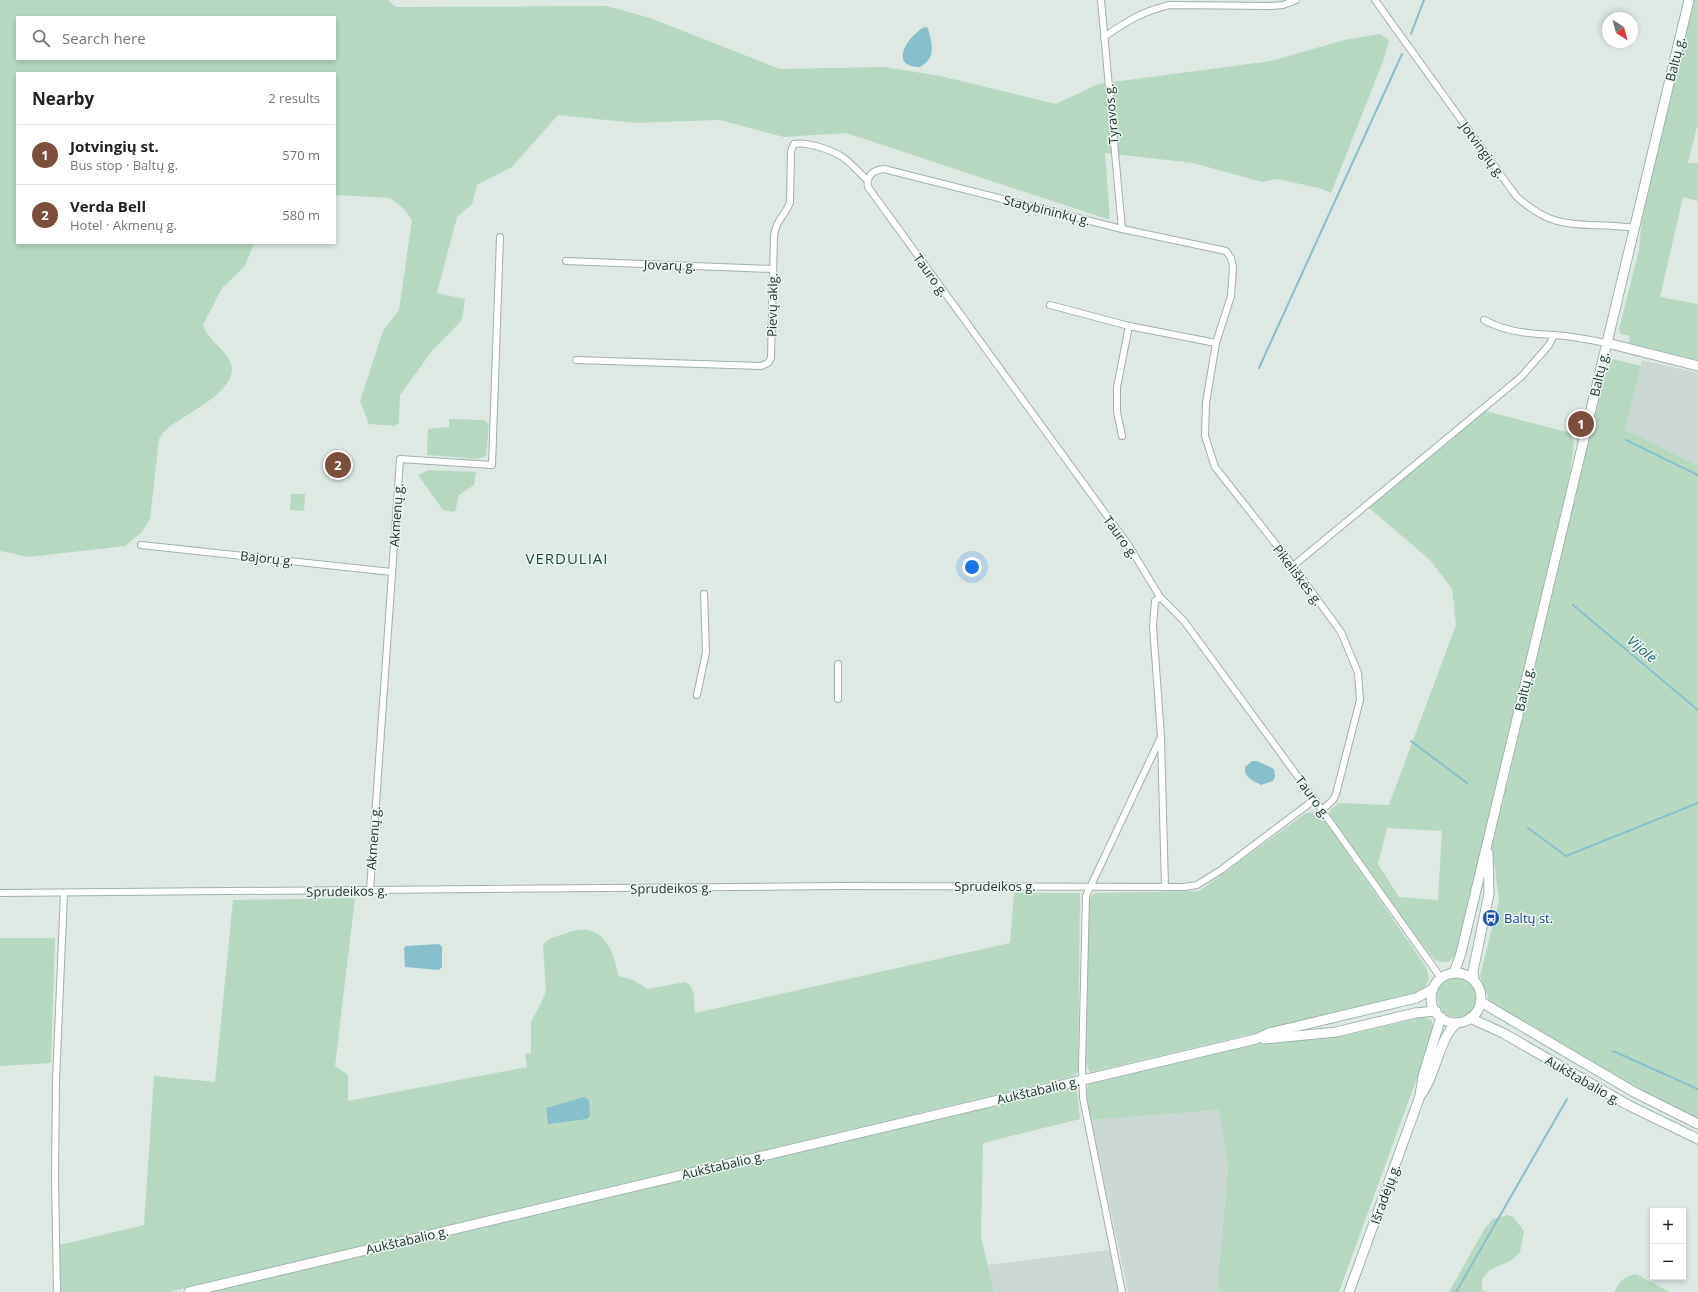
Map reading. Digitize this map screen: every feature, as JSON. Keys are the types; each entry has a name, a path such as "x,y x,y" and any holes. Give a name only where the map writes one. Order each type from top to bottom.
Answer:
{"main road":[{"name":"Baltų g.","path":"1454,973 1461,953 1488,842 1689,0"},
{"path":"1607,343 1698,366"},
{"name":"Baltų g.","path":"1474,979 1473,970 1489,894 1488,842"},
{"path":"1454,973 1461,973 1474,979 1481,994 1479,1008 1470,1018 1457,1023 1451,1022 1438,1014 1431,996 1433,989 1441,978 1454,973"},
{"name":"Aukštabalio g.","path":"1256,1039 1269,1033 1416,998 1433,989"},
{"name":"Aukštabalio g.","path":"1481,1002 1634,1092 1698,1124"},
{"name":"Aukštabalio g.","path":"189,1292 1256,1039 1336,1032 1415,1013 1438,1014"},
{"name":"Išradėjų g.","path":"1349,1292 1420,1096 1423,1076 1438,1014"},
{"name":"Aukštabalio g.","path":"1470,1018 1503,1033 1628,1105 1698,1139"},
{"name":"Išradėjų g.","path":"1420,1096 1427,1087 1433,1075 1449,1031 1457,1023"}],"street":[{"name":"Tyravos g.","path":"1101,0 1122,229"},
{"path":"1104,36 1131,18 1156,8 1170,6 1271,6 1283,5 1296,0"},
{"name":"Jotvingių g.","path":"1375,0 1516,196 1542,216 1573,225 1615,225 1635,228"},
{"name":"Pievų aklg.","path":"576,360 761,366 768,363 771,358 775,225 787,210 790,202 791,150 794,144 800,143 835,151 843,156 867,180"},
{"name":"Statybininkų g.","path":"867,180 871,174 878,170 884,169 1122,229 1226,251"},
{"name":"Tauro g.","path":"867,180 868,187 1129,546 1160,597 1184,621 1322,810 1441,978"},
{"name":"Akmenų g.","path":"370,890 400,459 492,465 500,237"},
{"name":"Pikeliškės g.","path":"1226,251 1231,258 1233,267 1231,296 1216,343 1206,403 1205,436 1215,467 1293,566 1341,632 1358,673 1360,700 1338,787 1333,800 1322,810"},
{"name":"Jovarų g.","path":"566,261 773,269"},
{"path":"1050,305 1129,326 1216,343"},
{"path":"1484,320 1495,326 1528,334 1554,335 1607,343"},
{"path":"1122,436 1117,412 1117,387 1129,326"},
{"path":"1293,566 1521,377 1549,345 1554,335"},
{"name":"Bajorų g.","path":"142,545 392,572"},
{"path":"697,695 706,652 704,594"},
{"path":"1160,597 1155,602 1152,626 1161,737 1165,888"},
{"path":"838,664 838,699"},
{"path":"1122,1292 1083,1098 1082,1080 1086,896 1161,737"},
{"name":"Sprudeikos g.","path":"0,894 831,886 1091,886 1165,888 1197,885 1221,870 1314,800"},
{"path":"56,1292 56,1081 64,893"}],"shaded area":[{"path":"1642,360 1698,373 1698,466 1625,429"},
{"path":"1219,1110 1228,1168 1217,1292 1128,1292 1091,1120"},
{"path":"1109,1250 1118,1292 994,1292 988,1265"}],"green space":[{"path":"0,0 388,0 396,7 607,6 650,18 780,69 884,67 940,76 1056,104 1098,84 1271,61 1344,40 1380,34 1389,40 1384,59 1331,193 1319,188 1277,179 1262,182 1193,163 1105,153 1110,220 846,133 784,137 720,120 635,123 558,115 512,167 477,185 472,204 457,217 437,293 465,299 462,320 432,351 400,395 399,423 394,426 369,424 360,401 383,331 399,310 412,220 405,210 390,198 336,195 336,72 16,72 16,244 254,244 245,266 222,288 203,325 209,336 228,358 231,364 231,374 227,384 219,393 174,423 159,439 150,519 142,532 125,546 29,557 0,551"},
{"path":"1694,0 1698,0 1698,123 1688,163 1698,163 1698,201 1683,197 1660,297 1698,304 1698,360 1629,343 1630,336 1621,334 1619,329 1639,250 1642,218"},
{"path":"1613,359 1641,366 1625,429 1698,466 1698,1118 1597,1067 1493,1005 1489,1000 1480,976 1499,900 1492,847 1606,368 1608,368"},
{"path":"1485,411 1571,433 1574,445 1569,479 1456,954 1449,962 1435,960 1405,923 1330,816 1330,810 1339,803 1389,805 1456,625 1452,589 1430,560 1368,507","holes":["1387,828 1442,831 1438,900 1399,897 1378,864"]},
{"path":"449,419 484,420 489,424 486,456 478,459 427,455 428,429 449,427"},
{"path":"429,470 476,472 474,485 459,495 455,512 443,510 418,475"},
{"path":"291,494 305,494 304,511 290,510"},
{"path":"1319,812 1426,967 1429,977 1425,989 1408,997 1091,1072 1089,1071 1086,1062 1089,900 1094,893 1199,891 1306,813"},
{"path":"1014,893 1080,893 1078,1072 1074,1076 169,1292 60,1292 60,1245 144,1225 154,1076 215,1082 233,900 355,898 335,1066 348,1075 348,1101 527,1067 525,1054 531,1053 531,1022 546,991 543,944 552,938 569,932 585,930 597,934 607,943 611,950 619,976 633,980 648,989 685,982 693,991 695,1013 1010,943"},
{"path":"0,938 55,938 51,1063 0,1066"},
{"path":"1453,977 1461,977 1468,980 1474,986 1477,997 1474,1008 1468,1014 1461,1017 1453,1017 1446,1014 1440,1008 1437,1001 1437,993 1440,986 1446,980"},
{"path":"1423,1017 1431,1020 1433,1025 1432,1037 1339,1292 1217,1292 1228,1168 1219,1110 1091,1120 1086,1096 1090,1083 1250,1045 1351,1034"},
{"path":"1072,1087 1077,1090 1080,1119 983,1143 981,1237 994,1292 208,1292"},
{"path":"1507,1215 1513,1217 1524,1231 1520,1252 1512,1260 1490,1270 1482,1279 1482,1289 1487,1292 1449,1292 1485,1228 1493,1219"},
{"path":"1636,1274 1670,1292 1614,1292 1623,1280 1628,1276"}],"water":[{"path":"925,27 928,28 931,40 931,55 929,59 920,67 910,66 905,62 903,56 904,50 913,36"},
{"path":"1252,761 1257,761 1274,769 1275,777 1273,781 1261,785 1249,778 1246,774 1245,767"},
{"path":"439,944 442,947 442,967 439,970 405,967 404,948 406,946"},
{"path":"584,1097 589,1100 590,1116 587,1119 548,1124 546,1108"}],"waterway":[{"path":"1411,34 1424,0"},
{"path":"1259,368 1402,54"},
{"path":"1626,440 1698,475"},
{"name":"Vijolė","path":"1573,605 1698,710"},
{"path":"1411,741 1467,783"},
{"path":"1528,828 1566,856 1698,803"},
{"path":"1613,1051 1698,1089"},
{"path":"1456,1292 1567,1099"}],"place":[{"name":"Jotvingių st.","path":"1581,424"},
{"name":"Verda Bell","path":"338,465"},
{"name":"Baltų st.","path":"1491,918"}],"district":[{"name":"VERDULIAI","path":"567,559"}]}
